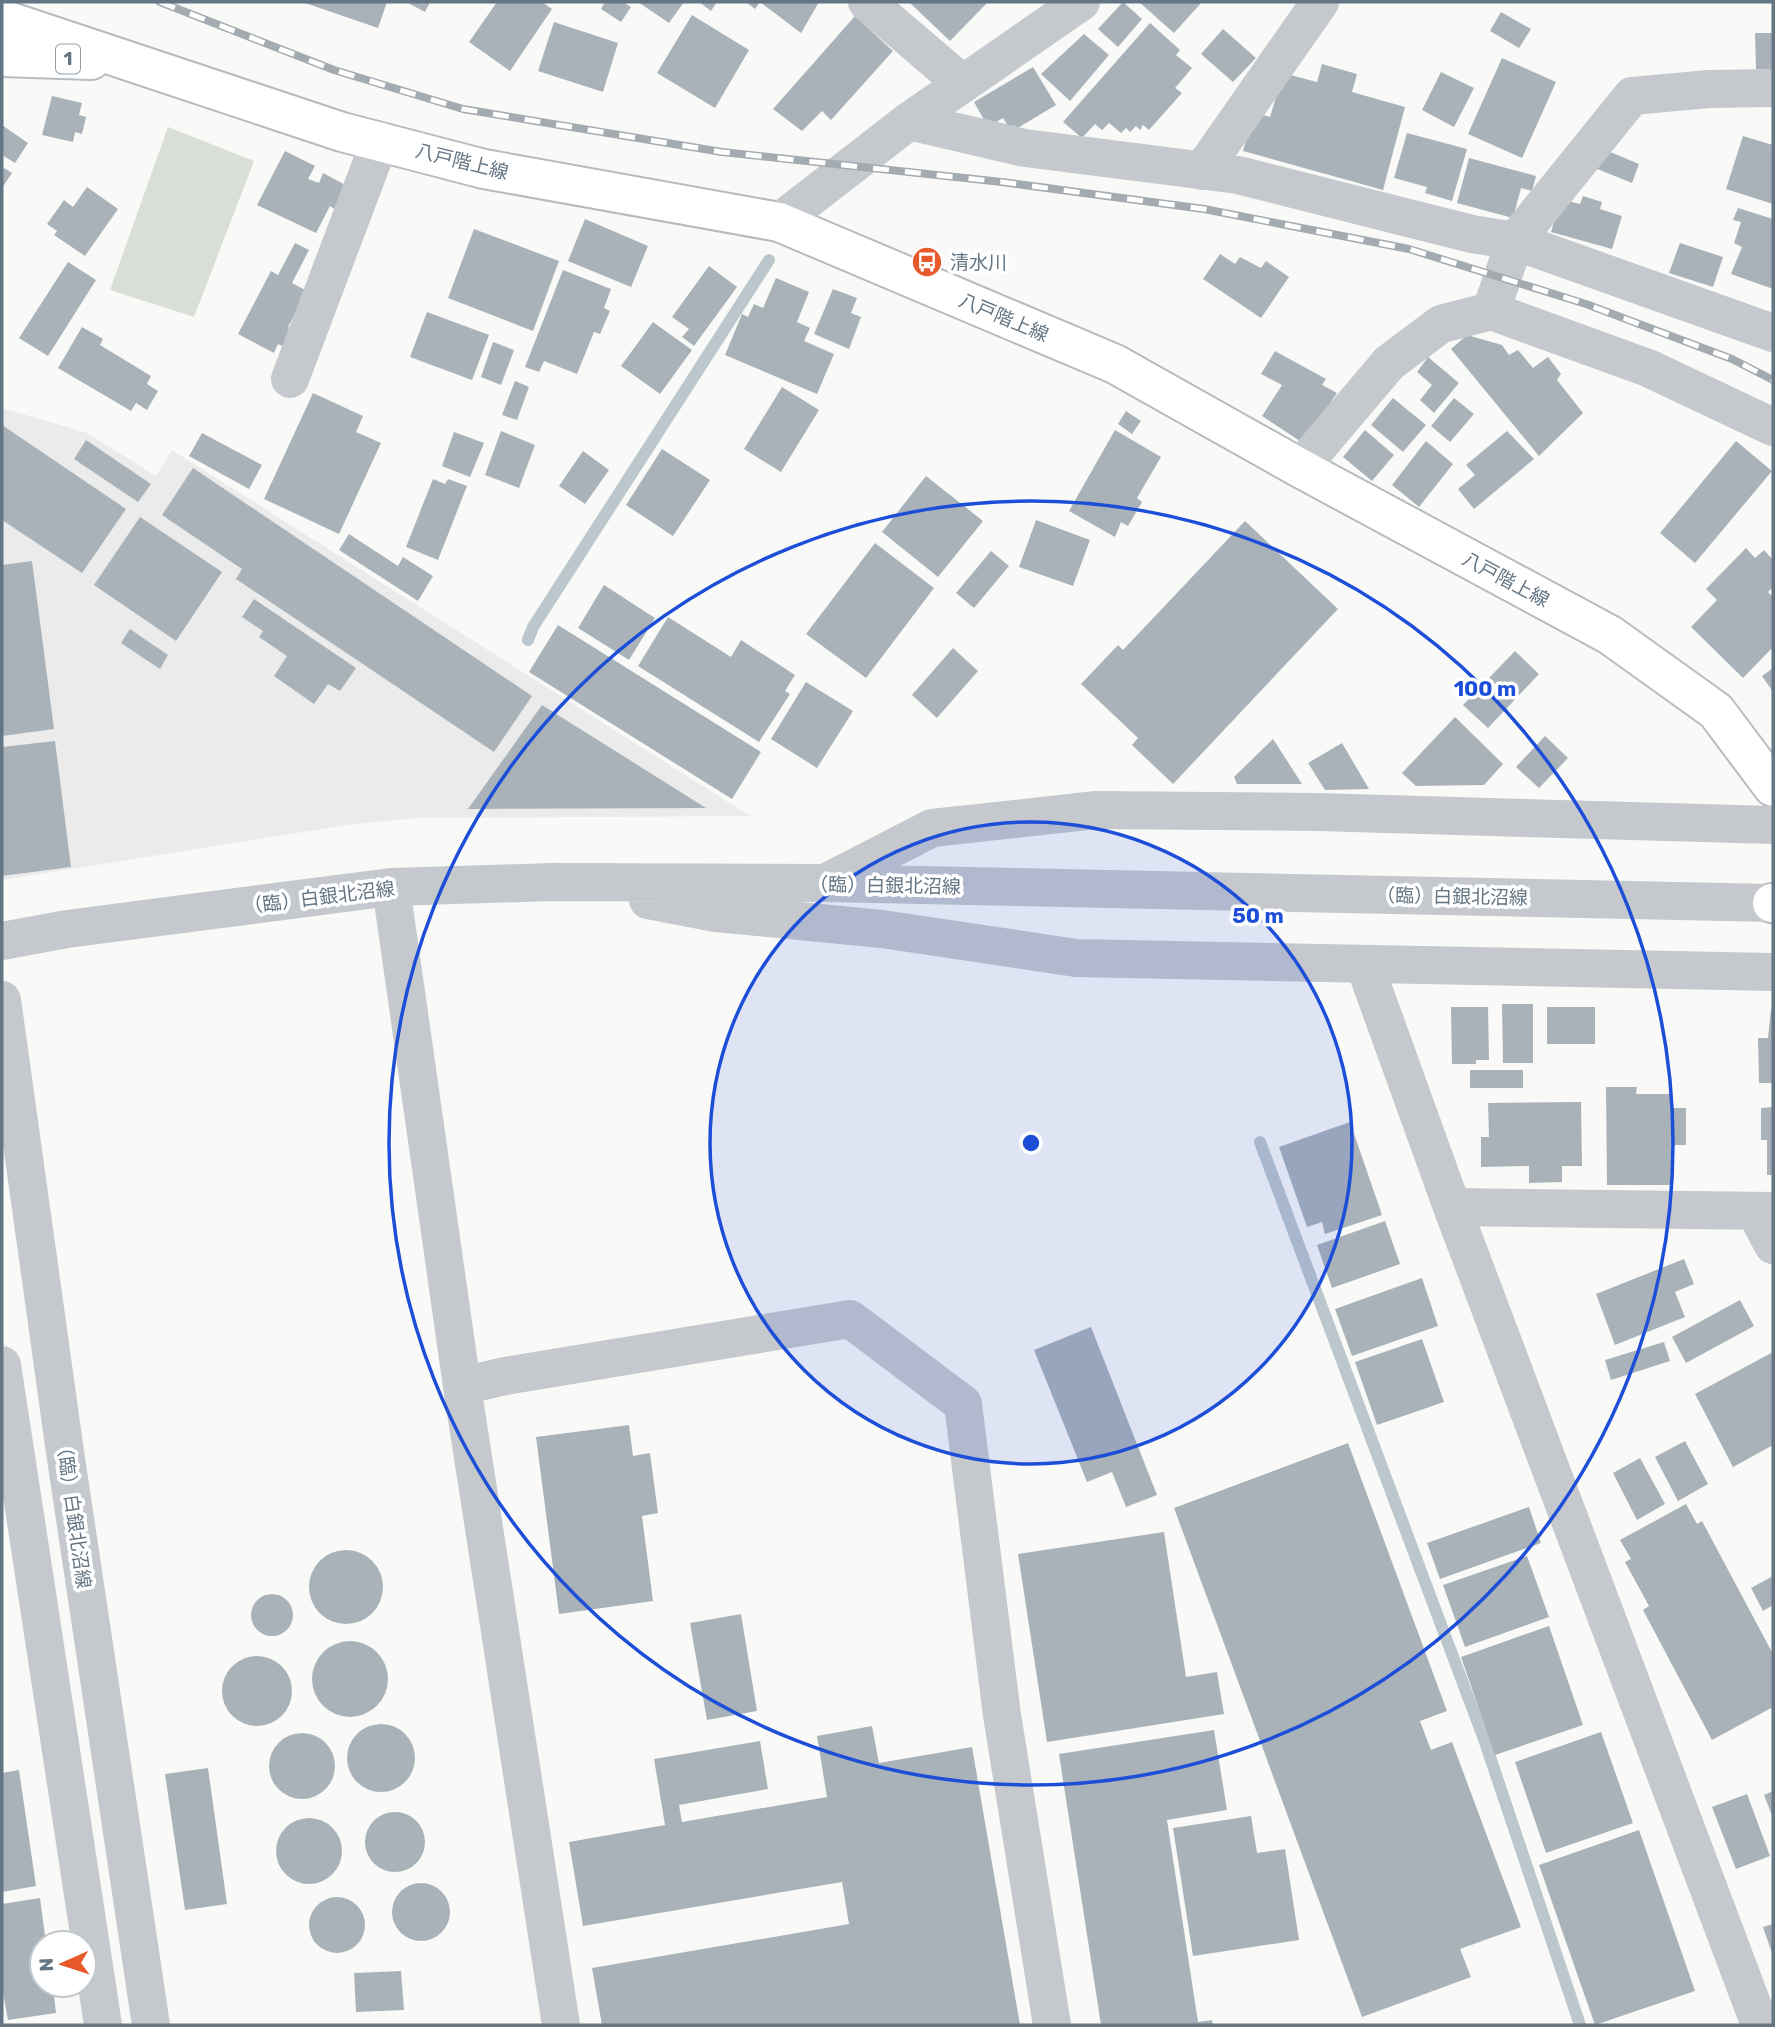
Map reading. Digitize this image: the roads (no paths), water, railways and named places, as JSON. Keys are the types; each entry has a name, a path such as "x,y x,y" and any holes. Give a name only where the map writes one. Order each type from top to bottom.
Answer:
{"main road":[{"name":"八戸階上線","path":"2,19 342,132 484,169 779,222 1115,364 1300,468 1610,635 1716,711 1773,787"},
{"name":"八戸階上線","path":"2,57 134,62"}],"street":[{"path":"2,13 6,2"},
{"path":"867,2 963,83"},
{"path":"779,222 895,131 1081,2"},
{"path":"1202,171 1320,2"},
{"path":"1491,311 1515,241 1632,96 1709,89 1773,88"},
{"path":"895,131 1237,176 1472,234 1515,241 1773,333"},
{"path":"290,379 380,141"},
{"path":"1300,468 1389,363 1441,324 1491,311 1648,368 1773,427"},
{"path":"824,884 932,828 1096,810 1317,812 1773,825"},
{"path":"553,882 716,913 882,929 1076,958 1365,966 1773,972"},
{"name":"（臨）白銀北沼線","path":"2,941 80,927 391,887 553,882 824,884 1773,903"},
{"path":"391,887 462,1386 561,2025"},
{"path":"1365,966 1452,1206 1760,2025"},
{"name":"（臨）白銀北沼線","path":"2,1000 65,1452 151,2025"},
{"path":"1452,1206 1764,1211 1773,1245"},
{"path":"462,1386 505,1376 850,1319 962,1404 1002,1715 1052,2025"},
{"path":"2,1365 8,1458 103,2025"},
{"path":"8,1458 65,1452"}],"waterway":[{"path":"528,640 533,627 769,260"},
{"path":"1260,1142 1485,1742 1580,2025"}],"railway":[{"path":"160,2 334,70 463,109 722,152 1002,182 1204,209 1409,249 1586,304 1732,359 1773,380"}],"place":[{"name":"清水川","path":"927,262"}]}
